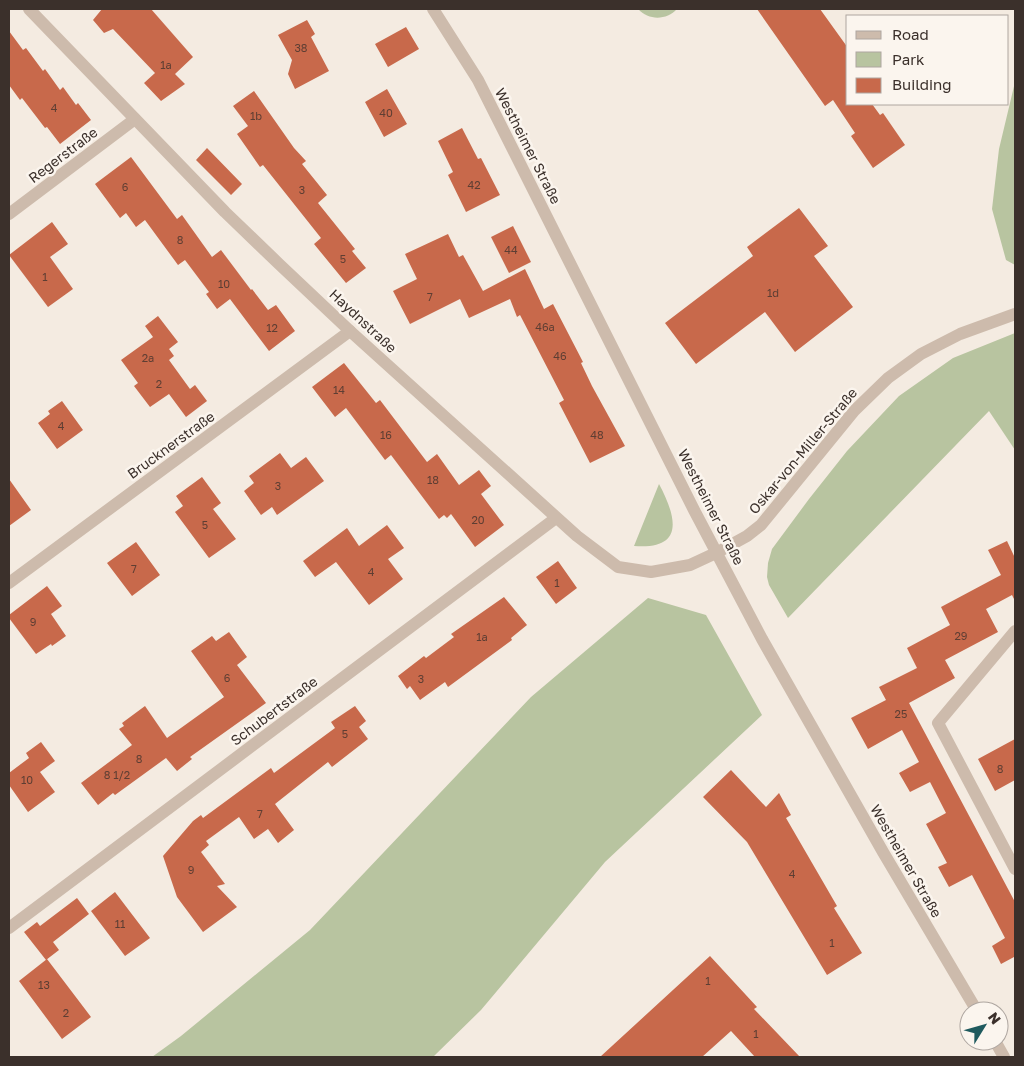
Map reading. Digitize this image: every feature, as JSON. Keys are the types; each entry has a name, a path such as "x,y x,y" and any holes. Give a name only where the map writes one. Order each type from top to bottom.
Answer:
{"street":[{"name":"Haydnstraße","path":"29,9 225,212 350,331 577,536 618,567 651,572 690,565 718,552"},
{"name":"Westheimer Straße","path":"433,9 478,80 689,499 762,639 883,852 971,1001"},
{"name":"Regerstraße","path":"9,214 135,119"},
{"name":"Oskar-von-Miller-Straße","path":"718,552 747,536 761,525 854,411 888,378 921,354 960,334 1015,314"},
{"name":"Brucknerstraße","path":"9,583 350,331"},
{"name":"Schubertstraße","path":"9,928 556,518"},
{"path":"1015,634 938,723 1015,868"}],"green space":[{"path":"638,9 677,9 673,13 658,18 647,16"},
{"path":"1015,82 1015,265 1006,260 992,209 999,149"},
{"path":"1015,333 1015,450 989,411 788,618 769,585 767,577 772,549 847,451 899,396 953,358"},
{"path":"659,484 670,508 672,529 669,537 651,546 634,546"},
{"path":"648,598 706,615 762,715 605,862 481,1010 433,1057 152,1057 181,1036 310,930 531,697"}],"building":[{"path":"102,9 151,9 193,57 175,74 185,84 161,101 144,83 155,73 113,29 104,33 93,20"},
{"path":"757,9 820,9 846,45 846,105 873,105 880,115 883,113 905,145 873,168 851,136 855,133 833,100 825,106"},
{"path":"307,20 315,34 311,37 329,71 295,89 288,74 292,60 278,35"},
{"path":"406,27 419,49 388,67 375,44"},
{"path":"9,31 23,50 26,48 43,71 45,69 60,90 63,87 76,105 78,103 91,120 60,144 9,85"},
{"path":"387,89 407,124 384,137 365,102"},
{"path":"254,91 294,148 306,161 302,164 327,195 318,203 355,249 352,251 366,268 346,283 314,244 321,238 263,165 260,167 237,134 248,126 233,106"},
{"path":"462,128 478,159 481,158 500,195 466,212 448,175 453,172 438,141"},
{"path":"207,148 242,184 231,195 196,160"},
{"path":"131,157 177,219 182,215 212,257 221,250 268,310 276,305 295,331 269,351 230,299 217,309 206,294 209,292 185,260 178,265 145,220 136,227 126,213 120,218 95,184"},
{"path":"799,208 828,246 814,256 853,307 795,352 765,312 696,364 665,323 753,256 747,247"},
{"path":"52,222 68,244 50,257 73,289 48,307 9,255"},
{"path":"513,226 531,262 509,273 491,237"},
{"path":"448,234 459,257 463,255 483,291 525,269 544,309 553,304 583,362 581,363 592,386 625,446 590,463 559,403 564,400 520,315 517,317 510,299 469,318 460,299 410,324 393,291 417,279 405,254"},
{"path":"158,316 178,342 169,349 174,356 169,360 190,389 195,385 207,401 186,417 169,394 150,407 134,386 138,383 121,360 153,337 145,326"},
{"path":"344,363 376,403 380,400 427,462 437,454 459,485 479,470 491,486 481,494 504,525 475,547 451,514 447,518 444,515 439,519 391,455 385,460 346,408 335,417 312,387"},
{"path":"62,401 83,430 57,449 38,423 50,414 48,411"},
{"path":"280,453 291,468 306,457 324,481 277,515 272,507 261,515 244,491 254,483 249,476"},
{"path":"202,477 221,503 213,509 236,539 209,558 175,512 183,506 176,496"},
{"path":"9,479 31,510 9,526"},
{"path":"387,525 404,548 388,559 403,579 369,605 336,562 315,577 303,561 347,528 359,546"},
{"path":"1007,541 1015,558 1015,601 1012,595 986,609 998,632 945,660 955,678 909,703 1015,902 1015,959 1014,957 1001,964 992,946 1005,938 972,875 949,887 938,867 947,863 926,824 946,813 930,782 910,792 899,773 919,762 902,730 868,749 851,718 886,700 879,687 917,668 907,648 950,625 941,607 1001,575 988,550"},
{"path":"136,542 160,575 132,596 107,563"},
{"path":"558,561 577,588 556,604 536,577"},
{"path":"47,586 62,606 51,614 66,636 36,654 9,618 9,615"},
{"path":"504,597 527,625 511,638 512,640 448,687 445,682 420,700 410,686 407,689 398,676 424,656 426,658 454,637 451,634"},
{"path":"229,632 247,657 237,665 266,703 190,757 192,759 177,771 166,758 98,805 81,783 132,745 119,729 124,726 122,723 145,706 167,738 224,697 191,651 212,636 216,641"},
{"path":"355,706 366,721 359,727 368,739 332,767 328,762 275,804 294,830 278,843 268,829 254,839 239,817 206,841 209,845 201,852 225,884 217,886 237,907 203,932 177,897 163,856 193,821 201,815 203,818 271,768 274,773 335,728 331,722"},
{"path":"1015,739 1015,780 995,791 978,759"},
{"path":"41,742 55,761 40,772 55,792 28,812 9,785 9,773 29,758 26,753"},
{"path":"731,770 766,807 779,793 791,815 786,818 837,906 834,908 862,953 827,975 747,842 703,797"},
{"path":"115,892 150,938 125,956 91,911"},
{"path":"77,898 89,914 53,942 59,950 46,960 24,932 37,922 40,926"},
{"path":"710,956 757,1007 754,1009 800,1057 755,1057 731,1031 702,1057 600,1057"},
{"path":"47,959 91,1017 62,1039 19,981"}]}
